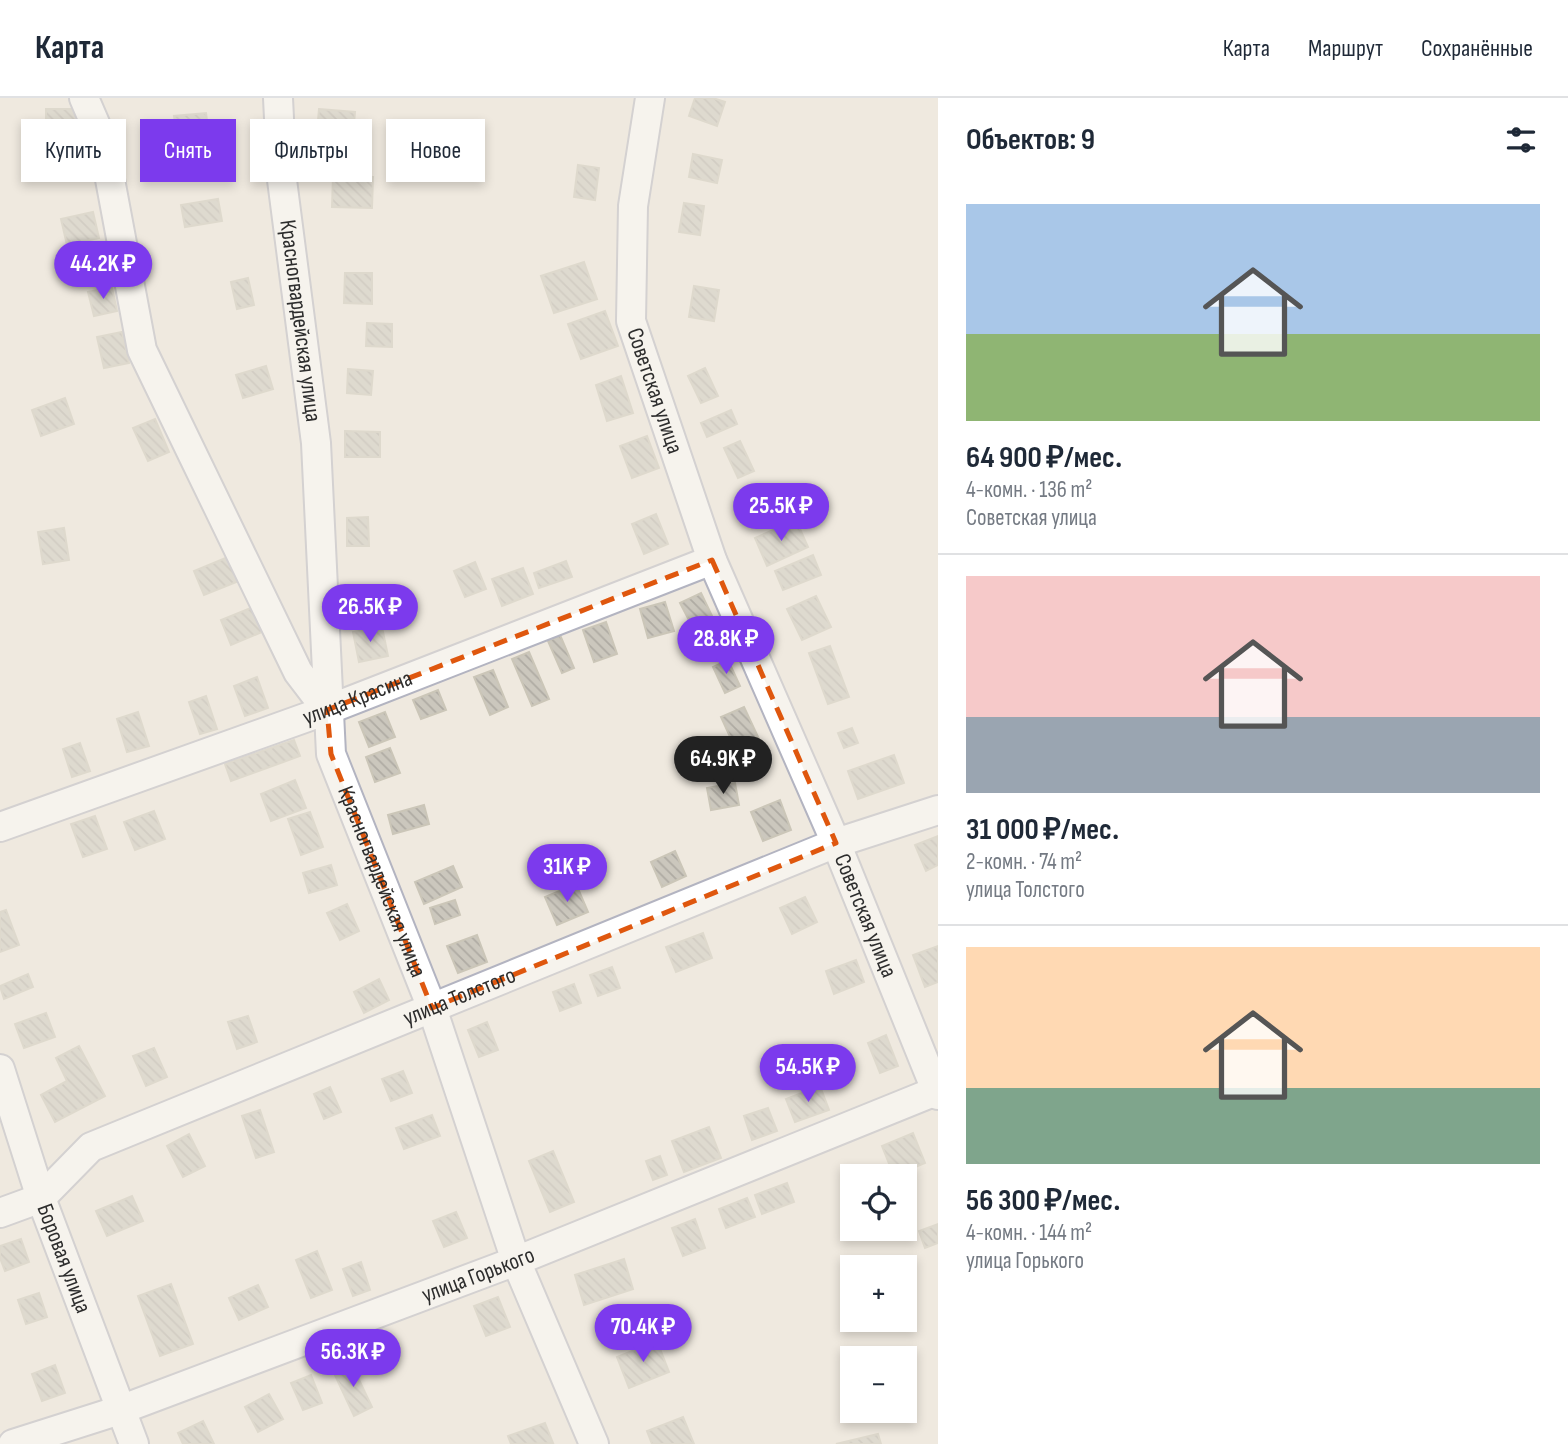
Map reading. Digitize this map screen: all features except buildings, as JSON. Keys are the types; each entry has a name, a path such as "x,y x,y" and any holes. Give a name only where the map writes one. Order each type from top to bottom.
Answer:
{"street":[{"path":"84,98 103,142 142,350 298,672 327,710"},
{"name":"Красногвардейская улица","path":"278,98 282,180 316,443 331,754 432,1008 516,1261 594,1444"},
{"name":"Советская улица","path":"650,98 633,206 631,321 712,561 836,843 937,1093"},
{"name":"улица Красина","path":"0,827 327,710 712,561"},
{"name":"улица Толстого","path":"0,1213 41,1198 91,1147 836,843 938,810"},
{"name":"Боровая улица","path":"0,1069 41,1198 134,1444"},
{"name":"улица Горького","path":"13,1444 120,1410 516,1261 937,1093"}],"highlighted area":[{"path":"712,560 836,843 432,1008 331,754 327,710"}]}
